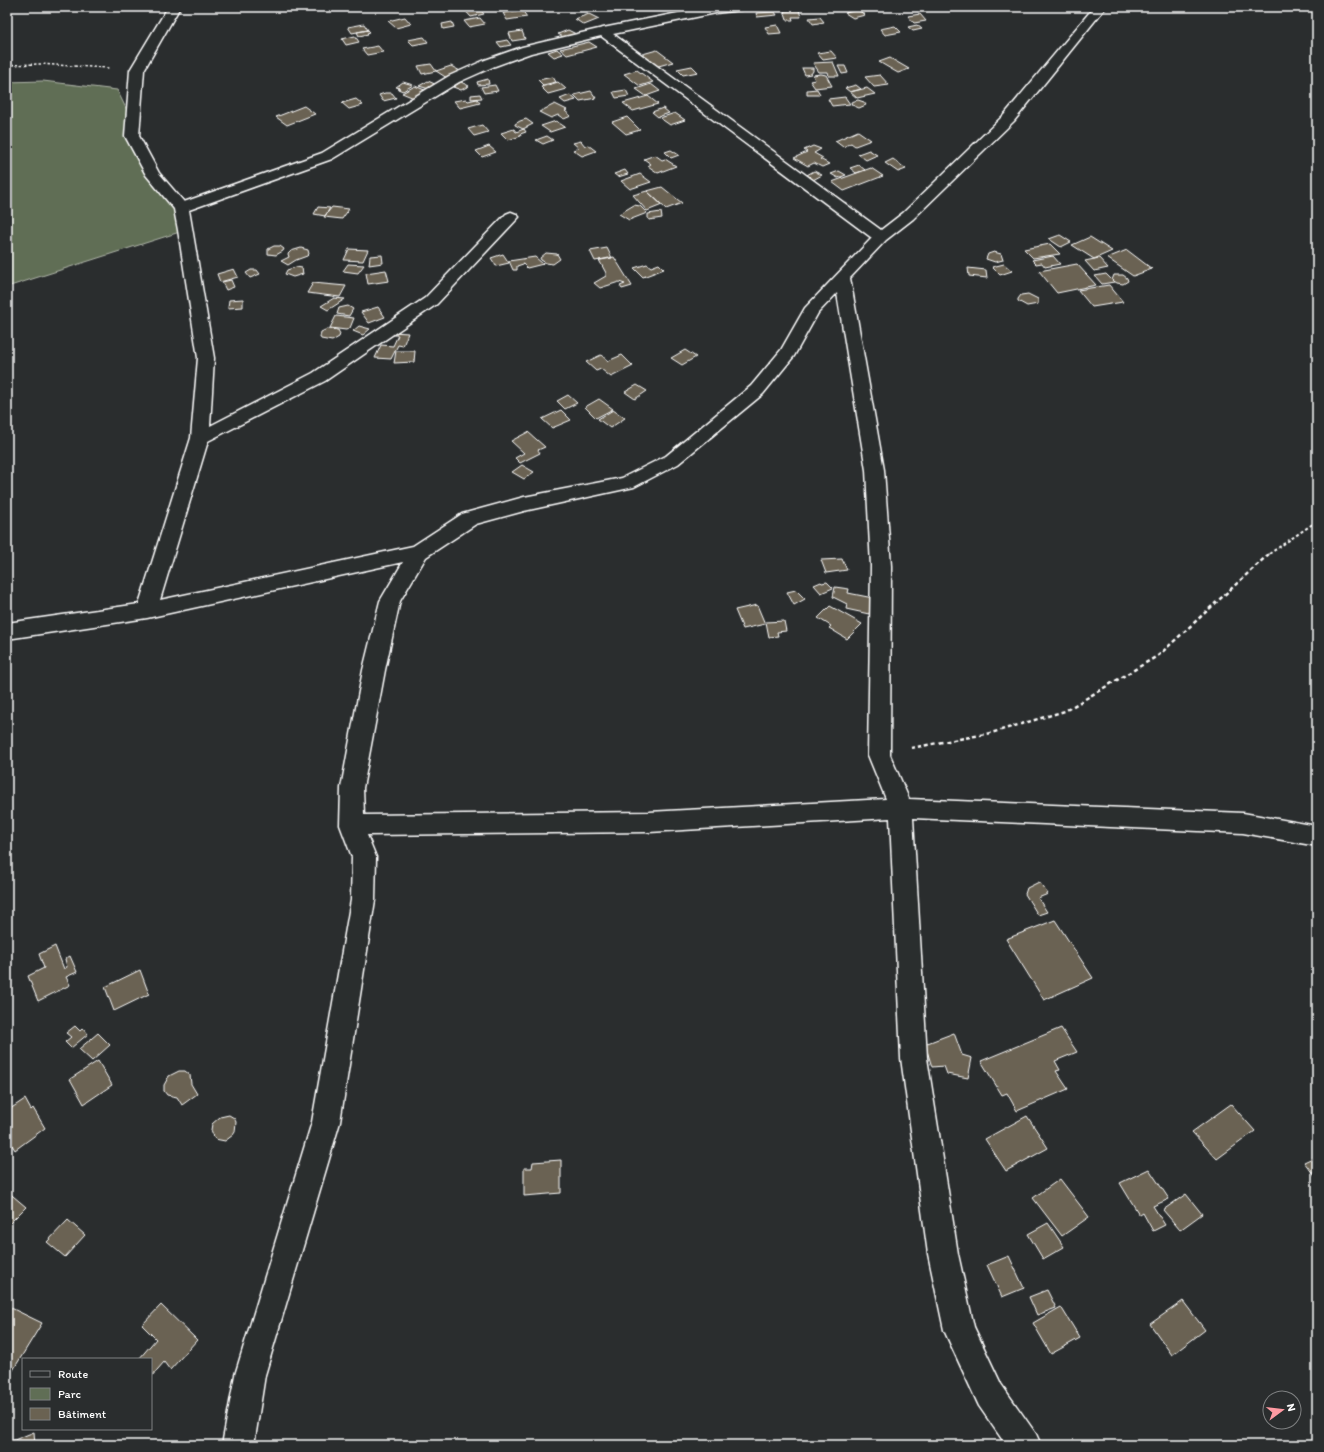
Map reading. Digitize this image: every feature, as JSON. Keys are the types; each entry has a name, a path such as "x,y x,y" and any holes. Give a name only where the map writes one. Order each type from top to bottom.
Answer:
{"street":[{"path":"147,610 200,438 206,358 186,230 181,208 153,175 132,136 137,70 174,7"},
{"path":"181,208 327,156 435,90 490,63 527,50 604,32 716,8 737,7"},
{"path":"7,631 147,610 419,552 469,519 524,504 627,483 672,460 757,390 788,352 811,311 842,276 881,237 908,216 1009,118 1100,7"},
{"path":"604,32 881,237"},
{"path":"200,438 319,377 431,301 511,216"},
{"path":"842,276 875,470 881,566 879,755 901,808 914,1058 943,1254 959,1330 990,1395 1025,1445"},
{"path":"238,1445 250,1375 326,1122 363,900 364,857 352,825 352,788 374,670 390,601 419,552"},
{"path":"352,825 649,822 901,808 1243,823 1317,836"}],"path":[{"path":"7,65 39,64 137,70"},
{"path":"879,755 991,732 1065,711 1159,655 1268,554 1317,522"}],"green space":[{"path":"43,81 117,90 186,230 7,287 7,82"}],"building":[{"path":"462,7 478,7 484,14 471,17"},
{"path":"853,7 857,9 847,12 842,8"},
{"path":"522,10 527,17 507,20 503,13"},
{"path":"799,10 801,17 792,17 793,20 787,20 784,11"},
{"path":"858,10 865,15 853,18 845,13"},
{"path":"775,12 777,15 757,17 756,13"},
{"path":"589,14 599,19 584,25 575,19"},
{"path":"920,14 926,21 914,23 908,16"},
{"path":"405,17 411,24 396,28 388,21"},
{"path":"820,17 824,22 813,24 809,18"},
{"path":"480,18 485,24 469,27 464,21"},
{"path":"452,22 454,27 443,29 442,24"},
{"path":"364,24 368,30 352,33 348,27"},
{"path":"777,25 781,33 769,34 765,27"},
{"path":"917,25 922,29 913,31 908,27"},
{"path":"895,26 901,32 885,35 880,29"},
{"path":"368,30 370,32 367,33 368,34 359,36 357,32"},
{"path":"568,30 576,34 565,38 558,34"},
{"path":"522,31 525,39 512,41 509,33"},
{"path":"355,36 359,42 346,45 342,39"},
{"path":"424,37 428,42 413,45 408,40"},
{"path":"507,40 511,45 501,47 497,42"},
{"path":"589,42 597,47 567,55 560,49"},
{"path":"378,46 383,52 367,55 362,49"},
{"path":"557,49 563,54 554,57 548,52"},
{"path":"657,50 673,62 655,67 639,55"},
{"path":"831,51 837,58 823,60 817,53"},
{"path":"890,58 909,69 898,73 879,62"},
{"path":"833,62 839,76 829,76 828,72 819,72 813,63"},
{"path":"431,64 436,71 422,74 418,66"},
{"path":"451,66 462,72 447,78 436,71"},
{"path":"692,66 698,72 683,75 677,69"},
{"path":"838,66 845,66 848,73 842,74"},
{"path":"802,68 813,68 813,71 811,74 805,75"},
{"path":"637,70 653,82 640,86 624,74"},
{"path":"813,75 826,75 832,86 815,88 810,81 815,80"},
{"path":"880,75 889,85 874,87 865,77"},
{"path":"553,77 556,82 543,85 538,80"},
{"path":"488,79 489,84 478,85 477,82"},
{"path":"428,81 437,85 429,89 419,86"},
{"path":"403,82 413,85 403,91 396,87"},
{"path":"461,82 469,86 461,90 453,87"},
{"path":"558,82 566,89 548,94 541,87"},
{"path":"651,84 660,91 646,96 636,89"},
{"path":"495,85 498,91 484,93 481,87"},
{"path":"856,85 861,89 850,92 845,88"},
{"path":"415,86 427,91 414,98 402,93"},
{"path":"867,88 875,94 857,98 850,92"},
{"path":"817,89 820,94 819,95 807,95 807,90"},
{"path":"626,90 629,96 616,98 613,92"},
{"path":"591,91 596,98 580,101 574,95"},
{"path":"392,93 396,98 383,101 379,95"},
{"path":"480,94 482,98 471,99 471,95"},
{"path":"570,95 576,100 565,103 560,99"},
{"path":"648,96 658,104 633,111 623,103"},
{"path":"845,97 850,104 832,106 828,99"},
{"path":"356,99 363,105 349,109 342,103"},
{"path":"466,99 468,101 477,99 480,103 460,108 454,101"},
{"path":"858,100 864,102 866,105 859,108 852,105 851,102"},
{"path":"555,104 567,110 565,111 571,116 564,119 558,115 551,118 539,112"},
{"path":"304,106 315,114 287,125 276,117"},
{"path":"663,108 669,113 658,117 652,112"},
{"path":"675,113 685,120 670,125 660,118"},
{"path":"627,117 640,130 626,134 612,122"},
{"path":"526,119 533,124 523,129 515,125 520,121"},
{"path":"556,121 565,127 550,132 541,126"},
{"path":"482,125 488,132 474,136 468,129"},
{"path":"514,129 516,132 524,129 526,132 520,134 521,136 508,140 501,133"},
{"path":"858,131 871,140 855,146 851,143 843,147 835,141"},
{"path":"547,136 553,140 543,144 536,140"},
{"path":"581,141 585,146 588,145 596,151 582,156 573,150 579,148 573,143"},
{"path":"489,146 496,152 482,157 476,151"},
{"path":"813,146 821,149 814,153 823,158 820,159 829,164 822,167 814,163 808,166 794,158 807,152 804,150"},
{"path":"671,150 679,155 671,158 665,152"},
{"path":"869,150 877,155 866,160 858,154"},
{"path":"655,155 676,166 658,173 648,166 651,164 644,159"},
{"path":"893,159 906,169 898,172 885,163"},
{"path":"859,165 865,170 856,173 850,168"},
{"path":"871,168 883,176 844,191 832,182"},
{"path":"625,170 628,174 618,177 614,174"},
{"path":"814,171 822,175 813,180 805,176"},
{"path":"839,171 846,175 838,178 831,174"},
{"path":"640,174 651,182 630,189 621,181"},
{"path":"662,187 682,203 666,209 647,191"},
{"path":"647,191 662,205 647,211 633,195"},
{"path":"634,205 640,206 647,213 629,220 619,214"},
{"path":"318,207 330,208 325,216 314,214"},
{"path":"332,207 349,209 342,219 324,217"},
{"path":"661,212 662,218 649,220 648,214"},
{"path":"1060,235 1071,242 1061,247 1049,239"},
{"path":"1090,237 1112,251 1094,259 1072,245"},
{"path":"1050,244 1060,254 1033,258 1024,249"},
{"path":"274,246 280,246 284,249 276,255 268,254 268,249"},
{"path":"301,248 308,250 309,254 307,256 288,265 281,261 289,257 288,254 291,251"},
{"path":"607,248 612,258 595,261 590,251"},
{"path":"349,249 368,250 363,261 344,260"},
{"path":"1127,250 1152,269 1133,276 1107,258"},
{"path":"994,252 1001,254 1003,260 995,262 986,259 988,254"},
{"path":"546,253 557,254 560,259 553,264 546,263 540,258"},
{"path":"503,254 509,263 496,266 491,258"},
{"path":"382,255 383,263 369,265 370,256"},
{"path":"1053,256 1060,264 1045,267 1042,263 1036,264 1032,260"},
{"path":"535,257 543,264 527,268 523,264 517,266 517,270 513,270 509,261"},
{"path":"614,257 632,286 622,289 620,286 625,284 619,282 600,288 594,283 606,276 606,273 599,260"},
{"path":"1099,258 1108,268 1094,271 1085,261"},
{"path":"348,264 364,265 358,273 343,271"},
{"path":"647,264 651,267 659,264 664,269 643,277 634,268"},
{"path":"1004,264 1012,271 1000,275 992,267"},
{"path":"1077,264 1096,285 1057,293 1039,271"},
{"path":"296,267 302,268 303,274 293,277 285,274 287,270"},
{"path":"968,268 986,270 987,278 969,276"},
{"path":"234,269 238,277 220,282 217,274"},
{"path":"251,270 257,270 260,274 250,278 246,273"},
{"path":"386,270 389,281 368,284 366,273"},
{"path":"1106,274 1114,282 1102,284 1095,276"},
{"path":"1114,275 1123,275 1128,281 1123,284 1117,283 1112,280"},
{"path":"231,280 234,287 226,290 222,282"},
{"path":"313,283 346,286 340,297 307,293"},
{"path":"1109,285 1123,302 1092,307 1078,290"},
{"path":"1028,294 1038,299 1038,304 1027,306 1018,301 1021,295"},
{"path":"334,298 345,299 328,310 321,306"},
{"path":"243,299 243,307 228,308 229,300"},
{"path":"348,306 353,309 349,316 337,314 339,308"},
{"path":"378,307 385,317 369,323 361,312"},
{"path":"336,316 354,318 350,328 346,330 330,328"},
{"path":"359,326 370,329 363,335 353,331"},
{"path":"327,329 338,330 340,334 339,337 332,341 321,339 321,332"},
{"path":"393,332 408,333 403,346 398,345 391,359 375,358 381,345 393,346 398,335 391,335"},
{"path":"685,350 696,357 682,365 671,358"},
{"path":"396,351 415,351 414,362 394,363"},
{"path":"601,355 608,361 622,355 633,366 611,377 601,369 596,371 586,362"},
{"path":"637,385 647,391 635,399 625,392"},
{"path":"568,395 577,403 565,409 557,401"},
{"path":"599,399 613,409 596,418 585,407"},
{"path":"561,410 571,420 552,428 542,419"},
{"path":"613,410 625,418 610,428 598,419"},
{"path":"528,432 545,447 538,450 540,453 520,463 515,458 524,453 511,441"},
{"path":"522,465 534,472 524,479 512,472"},
{"path":"842,559 847,570 826,573 821,560"},
{"path":"821,582 827,582 833,588 821,593 814,585"},
{"path":"835,587 849,589 848,593 873,598 869,614 846,609 847,604 833,597"},
{"path":"796,590 805,599 794,605 787,592"},
{"path":"757,605 765,624 743,629 735,610"},
{"path":"830,606 862,624 847,639 829,628 831,626 818,618"},
{"path":"784,621 786,631 777,632 778,636 769,637 766,622"},
{"path":"1039,882 1048,894 1038,898 1047,912 1038,915 1025,894 1027,888"},
{"path":"1055,920 1093,978 1044,1000 1006,939"},
{"path":"55,946 64,969 67,967 65,959 70,956 77,972 66,977 70,985 38,1001 28,976 44,968 39,954"},
{"path":"140,970 149,994 114,1011 105,987"},
{"path":"75,1026 80,1031 83,1028 88,1034 71,1048 65,1042 71,1037 66,1033"},
{"path":"1061,1028 1077,1052 1055,1061 1060,1070 1056,1071 1068,1089 1017,1111 1007,1093 1002,1095 981,1061"},
{"path":"98,1033 110,1045 92,1061 79,1049"},
{"path":"954,1033 962,1055 972,1058 968,1078 947,1074 944,1066 932,1067 925,1044"},
{"path":"98,1061 112,1085 84,1104 70,1079"},
{"path":"179,1071 185,1071 190,1075 191,1084 197,1094 182,1105 177,1097 167,1095 164,1091 164,1085 169,1076"},
{"path":"25,1099 31,1110 33,1108 45,1128 15,1150 7,1137 7,1111"},
{"path":"1231,1104 1255,1131 1217,1159 1192,1132"},
{"path":"229,1115 234,1118 236,1122 235,1132 225,1141 215,1139 211,1130 212,1124 220,1117"},
{"path":"1027,1116 1048,1148 1006,1171 985,1139"},
{"path":"1317,1156 1317,1179 1304,1162"},
{"path":"561,1160 561,1193 524,1196 524,1168 532,1168 533,1162"},
{"path":"1149,1169 1169,1199 1153,1206 1165,1225 1153,1231 1143,1213 1140,1215 1120,1183"},
{"path":"1060,1179 1089,1217 1062,1236 1033,1198"},
{"path":"7,1191 26,1207 7,1226"},
{"path":"1186,1194 1202,1214 1180,1230 1163,1210"},
{"path":"68,1220 85,1235 65,1257 47,1242"},
{"path":"1048,1223 1064,1247 1043,1259 1028,1234"},
{"path":"1009,1256 1024,1288 1002,1297 987,1265"},
{"path":"1047,1290 1056,1308 1037,1315 1029,1297"},
{"path":"1183,1301 1205,1330 1172,1355 1150,1324"},
{"path":"161,1305 197,1340 170,1370 164,1362 152,1376 152,1358 140,1358 156,1339 142,1325"},
{"path":"7,1306 42,1323 7,1380"},
{"path":"1061,1307 1080,1338 1051,1354 1033,1323"},
{"path":"34,1432 35,1445 7,1445 7,1443"}]}
